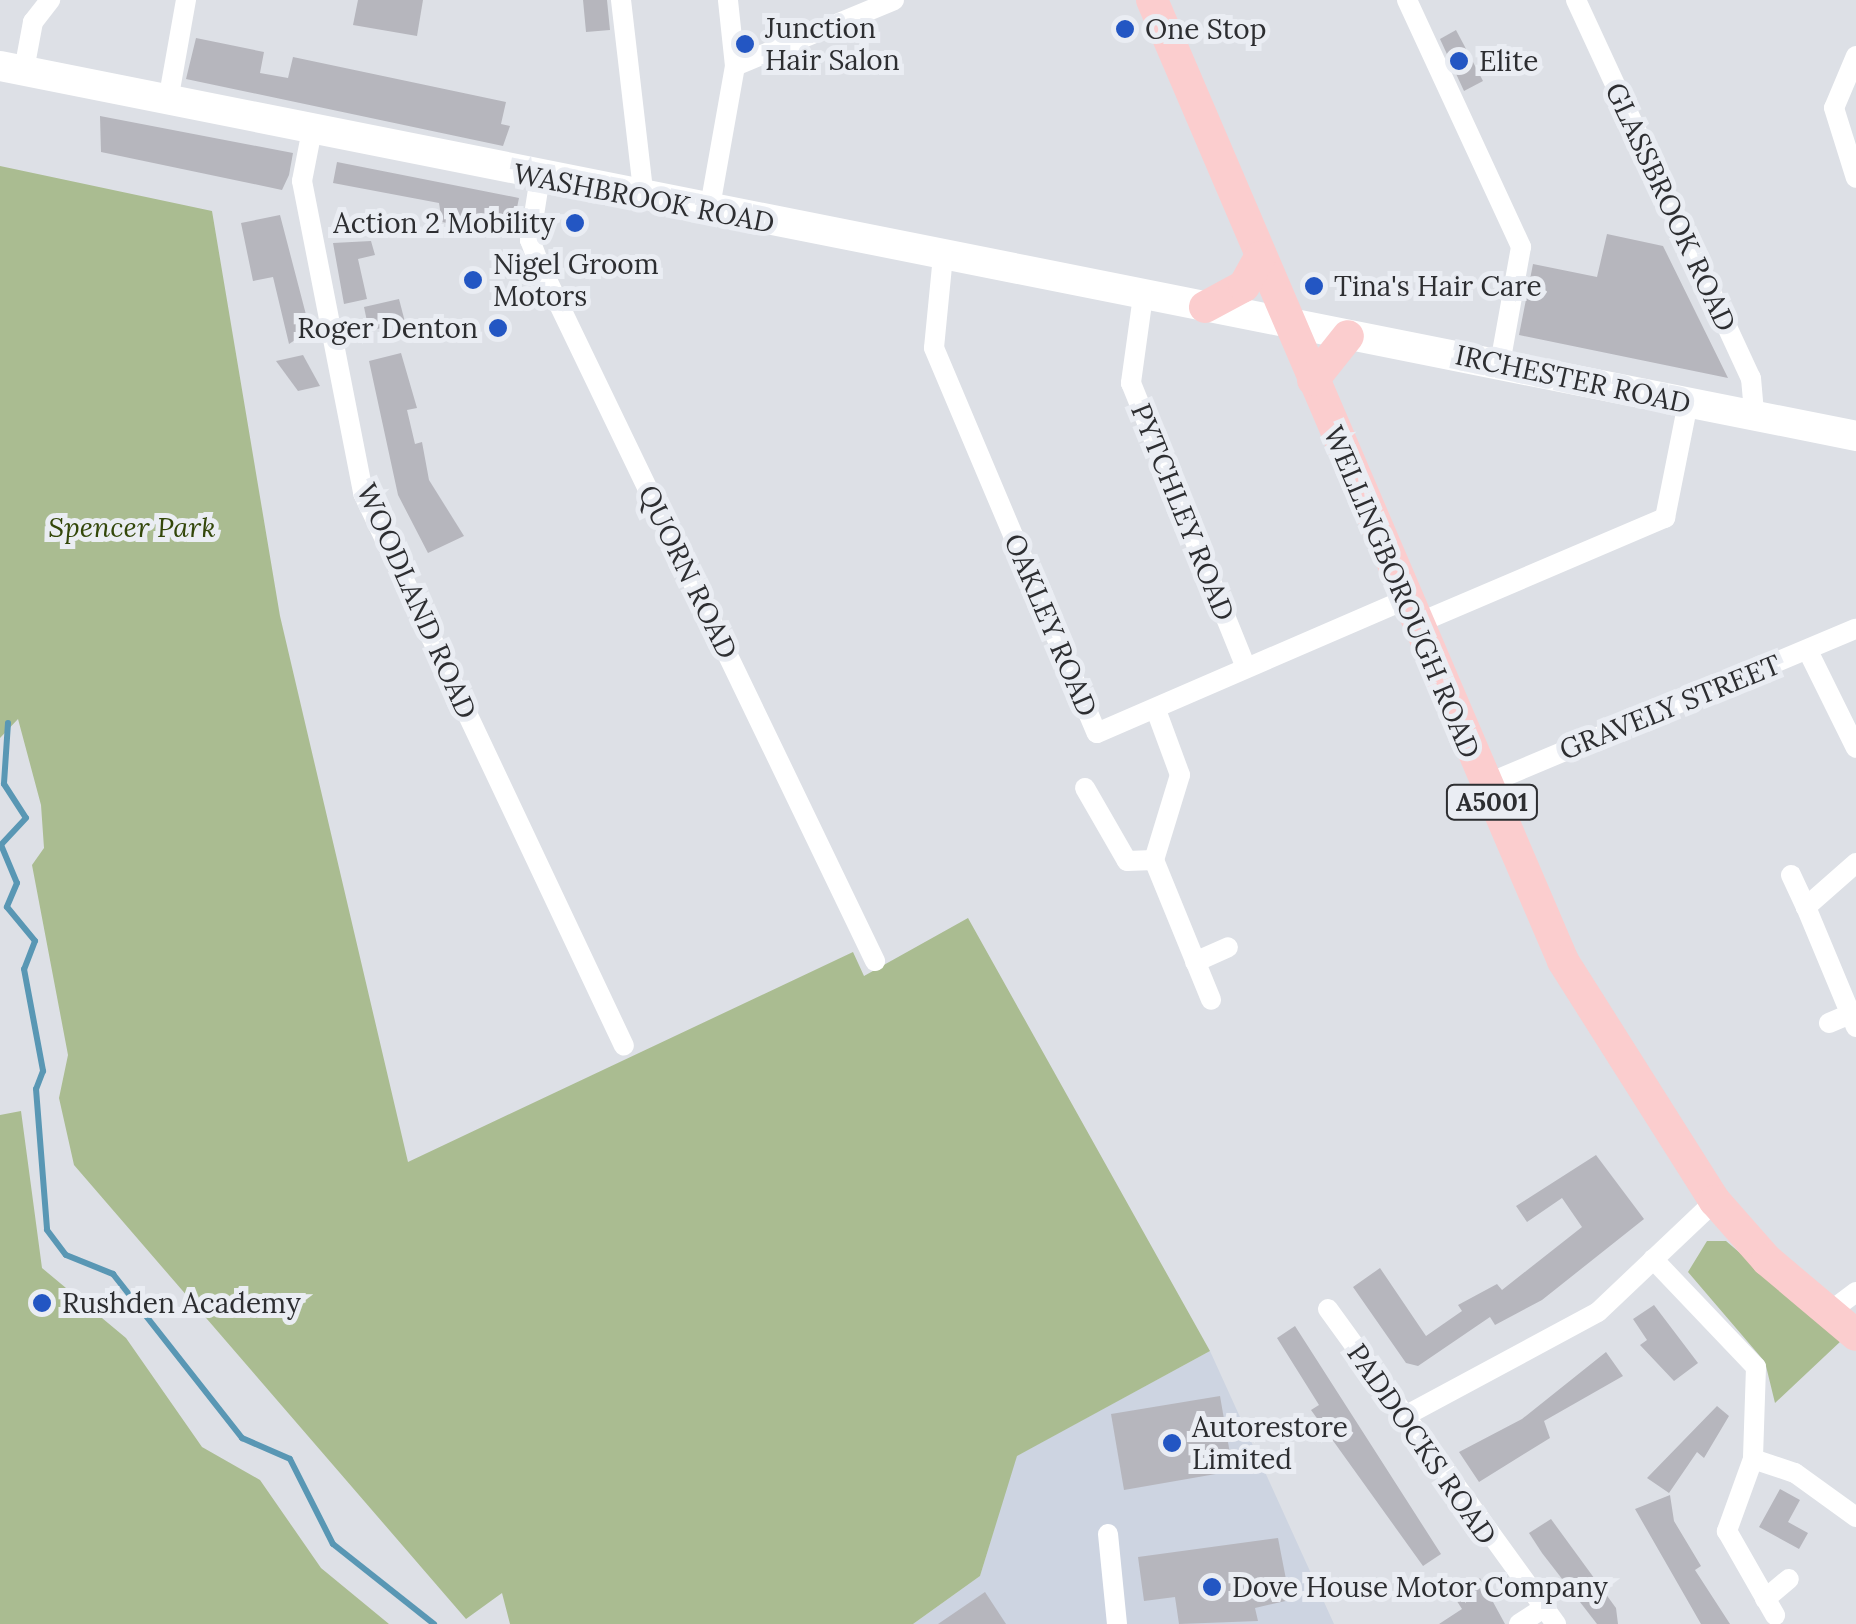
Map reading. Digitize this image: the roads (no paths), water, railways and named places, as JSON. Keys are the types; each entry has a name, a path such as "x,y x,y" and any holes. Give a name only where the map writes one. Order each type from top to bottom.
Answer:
{"main road":[{"name":"WELLINGBOROUGH ROAD","path":"1152,0 1484,785 1587,1006 1716,1200 1856,1335"},
{"name":"WASHBROOK ROAD","path":"12,68 709,212 1290,325"},
{"path":"1206,307 1244,286 1260,256"},
{"name":"IRCHESTER ROAD","path":"1290,325 1856,436"},
{"path":"1313,380 1348,336"}],"street":[{"path":"12,68 33,22 50,0"},
{"path":"168,101 186,0"},
{"path":"621,0 644,198"},
{"path":"709,212 735,66 728,0"},
{"path":"735,66 894,0"},
{"path":"1407,0 1521,247 1500,364"},
{"name":"GLASSBROOK ROAD","path":"1576,0 1751,378 1754,416"},
{"path":"1856,56 1834,108 1856,178"},
{"name":"WOODLAND ROAD","path":"312,130 302,181 363,493 624,1046"},
{"name":"QUORN ROAD","path":"540,178 530,240 538,261 876,961"},
{"name":"OAKLEY ROAD","path":"943,256 934,348 1097,733 1246,667 1411,612 1666,518 1688,403"},
{"name":"PYTCHLEY ROAD","path":"1144,296 1131,383 1246,667"},
{"name":"GRAVELY STREET","path":"1484,785 1856,629"},
{"path":"1808,651 1856,748"},
{"path":"1156,710 1180,775 1154,860 1211,1000"},
{"path":"1085,788 1127,861 1154,860"},
{"path":"1806,908 1856,864"},
{"path":"1791,875 1853,1020 1829,1023"},
{"path":"1195,962 1228,947"},
{"path":"1403,1418 1469,1374 1598,1312 1716,1200"},
{"path":"1652,1258 1745,1352 1762,1396 1753,1459 1728,1531 1770,1607 1789,1579"},
{"path":"1828,1312 1856,1292"},
{"name":"PADDOCKS ROAD","path":"1328,1310 1550,1616"},
{"path":"1753,1459 1796,1472 1856,1517"},
{"path":"1108,1534 1117,1624"},
{"path":"1519,1624 1550,1616"}],"waterway":[{"path":"8,723 4,784 26,818 1,845 17,883 7,907 35,941 24,969 43,1071 36,1089 47,1230 66,1255 113,1274 242,1438 290,1459 333,1544 434,1624"}],"place":[{"name":"One Stop","path":"1125,29"},
{"name":"Junction Hair Salon","path":"745,44"},
{"name":"Elite","path":"1459,61"},
{"name":"Action 2 Mobility","path":"575,223"},
{"name":"Nigel Groom Motors","path":"473,280"},
{"name":"Tina's Hair Care","path":"1314,286"},
{"name":"Roger Denton","path":"498,328"},
{"name":"Rushden Academy","path":"42,1303"},
{"name":"Autorestore Limited","path":"1172,1443"},
{"name":"Dove House Motor Company","path":"1212,1587"}],"park label":[{"name":"Spencer Park","path":"132,527"}]}
